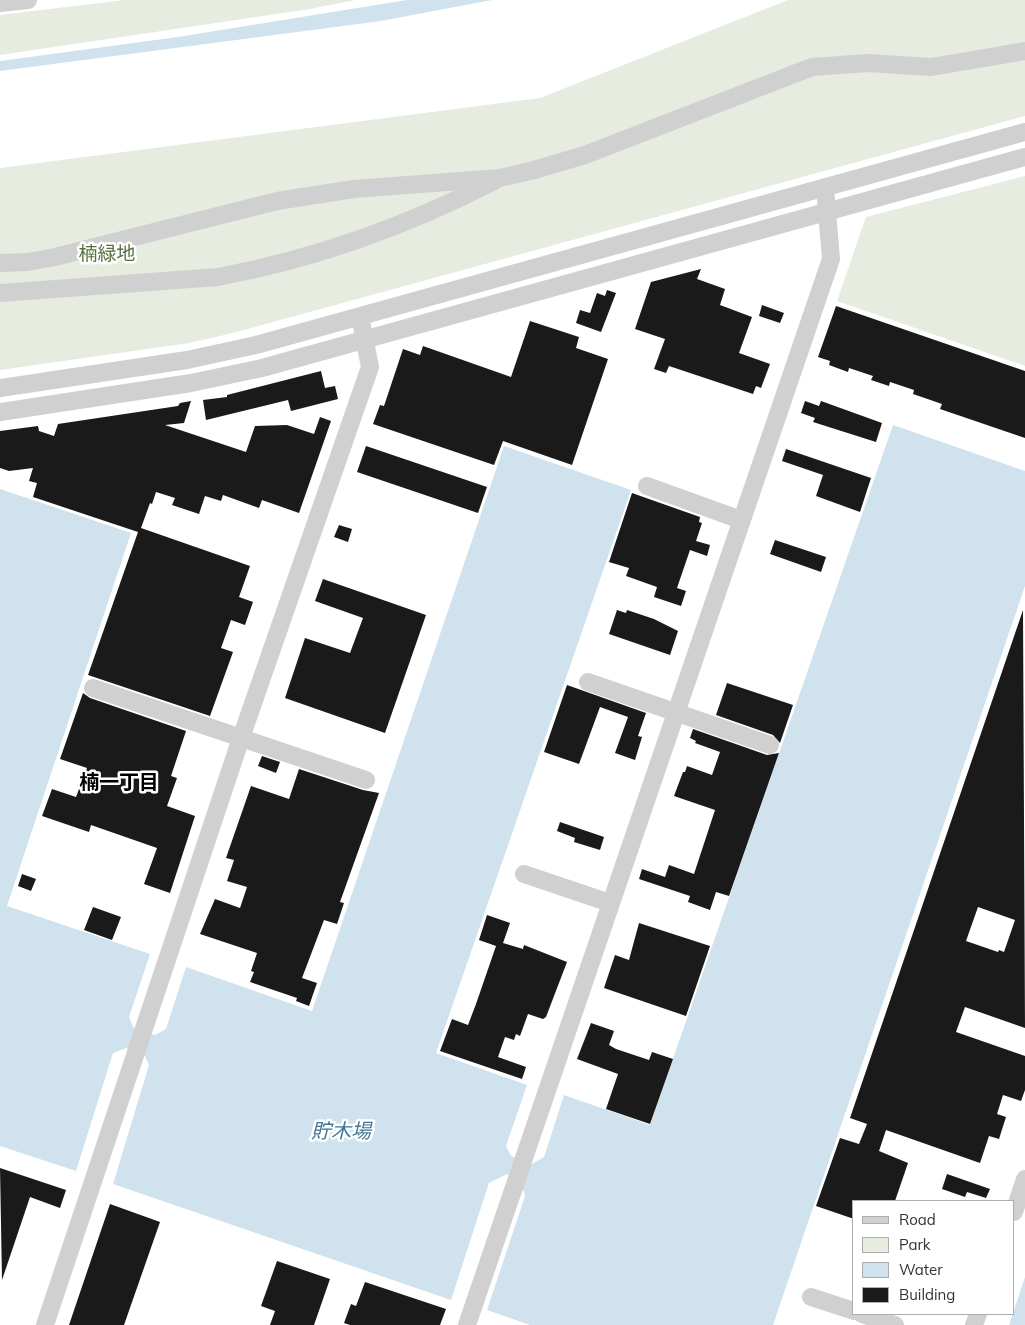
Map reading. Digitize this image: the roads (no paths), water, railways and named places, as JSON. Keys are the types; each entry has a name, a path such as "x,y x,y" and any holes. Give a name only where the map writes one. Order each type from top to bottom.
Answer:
{"street":[{"path":"0,3 28,0"},
{"path":"0,263 28,262 55,257 277,201 354,189 500,178 585,155 812,67 868,63 931,67 1025,51"},
{"path":"0,388 187,360 256,345 1025,132"},
{"path":"0,412 192,383 262,368 1025,156"},
{"path":"0,293 218,277 242,273 372,236 459,199 500,178"},
{"path":"467,1325 831,259 825,188"},
{"path":"45,1325 145,1020 370,368 360,316"},
{"path":"647,486 741,520"},
{"path":"588,682 770,745"},
{"path":"93,688 366,780"},
{"path":"524,874 610,903"},
{"path":"1015,1209 1025,1179"},
{"path":"811,1297 852,1310"},
{"path":"865,1315 895,1325"}],"water":[{"path":"407,0 492,0 381,21 0,71 0,61 178,37"},
{"name":"貯木場","path":"893,425 1025,471 1025,586 773,1325 530,1325 487,1310 525,1196 520,1179 507,1174 489,1183 451,1300 113,1184 149,1065 144,1054 126,1048 113,1053 76,1171 0,1146 0,489 131,533 7,906 150,954 129,1017 133,1027 155,1035 166,1029 186,967 312,1011 504,446 631,490 436,1053 527,1085 506,1146 511,1156 532,1164 544,1157 564,1095 650,1125"},
{"path":"1025,1277 1025,1325 1009,1325 1012,1315 1015,1315 1015,1307"}],"district":[{"name":"楠一丁目","path":"119,783"}],"park label":[{"name":"楠緑地","path":"107,254"}]}
